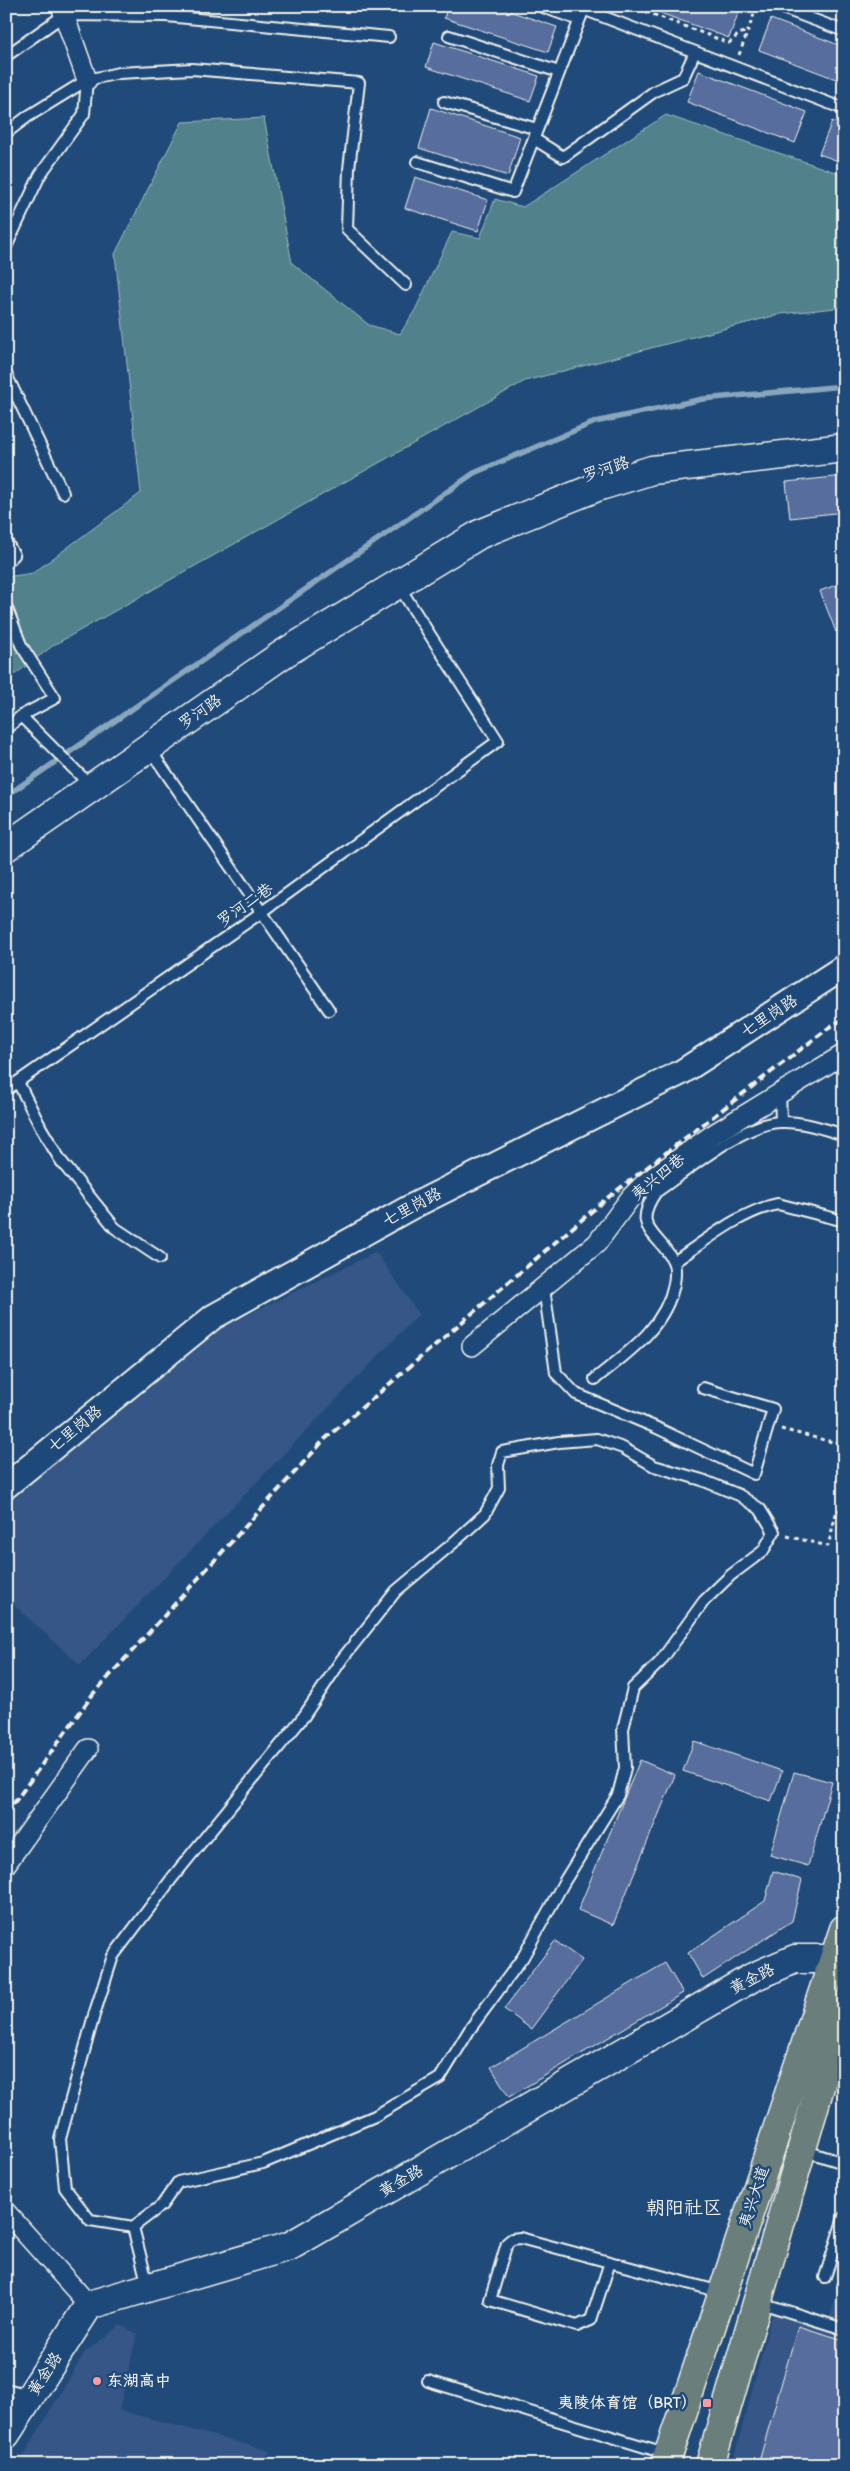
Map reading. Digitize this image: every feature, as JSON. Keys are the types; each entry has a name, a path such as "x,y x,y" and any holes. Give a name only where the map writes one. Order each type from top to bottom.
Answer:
{"main road":[{"name":"罗河路","path":"398,584 470,523 601,469 646,457 844,434"},
{"name":"罗河路","path":"6,847 283,654 480,534 597,487 652,470 844,448"},
{"name":"夷兴大道","path":"667,2460 844,1929"},
{"name":"黄金路","path":"6,2434 19,2393 89,2305 290,2246 753,1977 795,1959 834,1959"},
{"name":"夷兴大道","path":"710,2465 844,2004"}],"street":[{"path":"62,11 87,80"},
{"name":"七里岗路","path":"6,1486 213,1317 409,1208 682,1072 844,967"},
{"name":"夷兴四巷","path":"472,1346 597,1243 631,1197 646,1182 712,1135 844,1054"},
{"path":"6,1864 88,1749"},
{"path":"6,2212 89,2305"}],"lane":[{"path":"540,6 579,20"},
{"path":"777,6 844,31"},
{"path":"417,162 513,192 584,8 844,109"},
{"path":"6,56 62,11 166,16 389,37"},
{"path":"449,36 560,72"},
{"path":"444,102 536,134 564,157 654,90 683,78 695,52"},
{"path":"6,133 27,116 87,80 119,73 192,69 359,83 349,169 347,229 406,285"},
{"path":"6,247 40,175 84,114 87,80"},
{"path":"6,374 63,493"},
{"path":"6,541 14,555 6,563"},
{"name":"罗河二巷","path":"6,1090 262,912 498,741 398,584"},
{"path":"6,606 13,629 21,645 55,698 21,716 6,729"},
{"path":"21,716 91,787"},
{"path":"148,748 329,1010"},
{"path":"18,1082 41,1128 61,1162 115,1228 160,1258"},
{"path":"780,1092 781,1122"},
{"path":"595,1379 643,1341 662,1316 671,1299 675,1278 674,1262 646,1226 645,1214 649,1202 656,1192 740,1135 761,1124 781,1122 814,1126 844,1135"},
{"path":"674,1262 716,1234 767,1206 778,1204 844,1220"},
{"path":"544,1288 556,1373 576,1394 650,1424 754,1474 773,1409 704,1388"},
{"path":"597,1439 623,1448 654,1466 702,1480 739,1495 760,1509 774,1532 763,1551 731,1575 704,1601 660,1662 632,1688 623,1730 625,1768 618,1795 564,1882 523,1957 470,2029 440,2078 374,2116 263,2162 178,2182 162,2205 133,2227 90,2220 65,2188 60,2139 94,2014 114,1956 173,1877 304,1716 342,1659 396,1591 485,1514 499,1488 498,1465 502,1452 559,1442 597,1439"},
{"path":"801,2150 844,2164"},
{"path":"825,2277 844,2217"},
{"path":"133,2227 148,2288"},
{"path":"610,2262 591,2320 576,2326 490,2300 507,2243 512,2239 520,2238 610,2262 722,2293"},
{"path":"757,2302 844,2329"},
{"path":"428,2381 667,2460"}],"path":[{"path":"631,6 729,42 740,33 748,32"},
{"path":"735,68 757,6"},
{"path":"767,1426 844,1445"},
{"path":"774,1532 828,1546 838,1510 844,1512"}],"shaded area":[{"path":"376,1252 419,1314 80,1665 6,1598 6,1498 204,1336"},
{"path":"844,2272 844,2465 732,2465 775,2304 829,2319"},
{"name":"东湖高中","path":"121,2325 137,2334 119,2410 270,2451 263,2465 18,2465 85,2352"}],"green space":[{"path":"666,115 844,175 844,307 781,314 525,381 54,645 6,681 6,577 33,573 141,493 115,254 182,122 264,118 292,263 369,325 400,334 415,310 452,232 480,238 495,199 523,207"}],"building":[{"path":"448,6 494,6 557,27 548,52 444,18"},
{"path":"641,6 741,6 729,38"},
{"path":"771,19 844,47 844,82 759,50"},
{"path":"434,42 539,76 530,101 426,67"},
{"path":"699,71 807,112 795,143 687,102"},
{"path":"431,108 520,137 508,176 419,148"},
{"path":"832,121 844,125 844,163 819,154"},
{"path":"415,177 488,200 478,231 405,208"},
{"path":"844,476 844,512 790,518 786,482"},
{"path":"844,582 844,629 836,632 820,591"},
{"path":"694,1741 782,1771 771,1801 683,1771"},
{"path":"640,1760 675,1775 613,1925 578,1910"},
{"path":"794,1772 832,1782 808,1866 770,1855"},
{"path":"773,1871 802,1880 792,1921 703,1979 688,1953 765,1901"},
{"path":"555,1941 582,1960 531,2029 504,2009"},
{"path":"665,1963 683,1993 509,2097 491,2067"},
{"path":"798,2326 844,2340 844,2465 758,2465"}],"waterway":[{"path":"6,796 474,473 595,422 703,399 844,386"}],"railway":[{"path":"6,1814 93,1694 325,1439 606,1199 831,1026 844,1019"}],"place":[{"name":"东湖高中","path":"97,2381"},
{"name":"夷陵体育馆（BRT）","path":"707,2403"}],"district":[{"name":"朝阳社区","path":"684,2208"}]}
